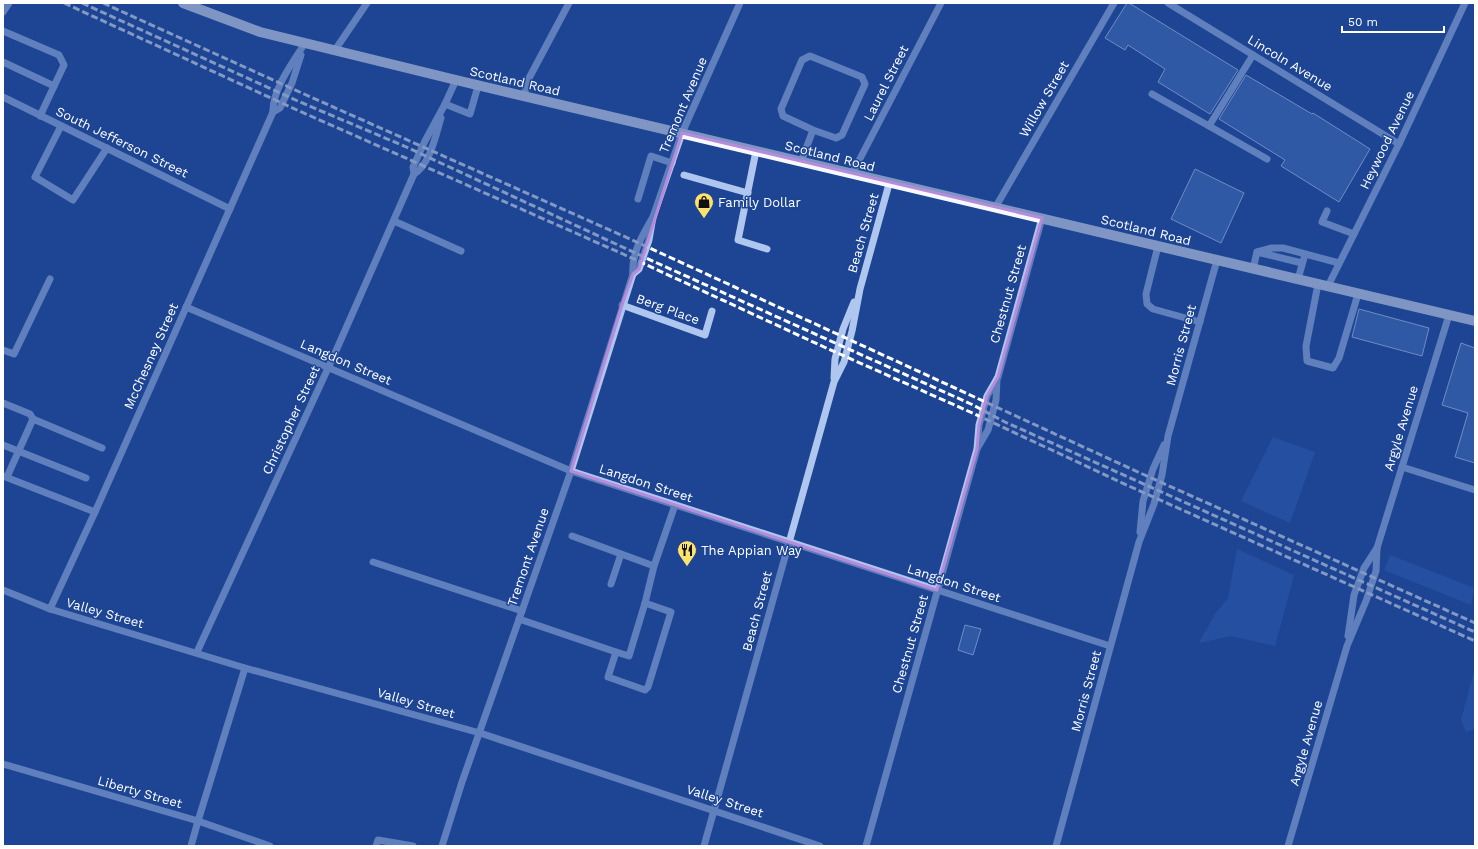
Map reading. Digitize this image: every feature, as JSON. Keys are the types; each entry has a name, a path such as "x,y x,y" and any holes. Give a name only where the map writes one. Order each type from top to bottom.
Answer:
{"main road":[{"name":"Scotland Road","path":"183,3 260,32 478,86 1475,321"}],"street":[{"path":"3,12 9,3"},
{"path":"336,50 367,3"},
{"path":"524,97 527,82 569,3"},
{"name":"Tremont Avenue","path":"442,846 462,782 571,471 633,274 632,266 641,238 653,217 682,133 740,3"},
{"name":"Laurel Street","path":"852,174 941,3"},
{"name":"Willow Street","path":"996,208 1114,3"},
{"name":"Lincoln Avenue","path":"1168,3 1399,144"},
{"name":"Heywood Avenue","path":"1358,294 1339,358 1333,368 1307,361 1306,346 1323,285 1339,263 1354,234 1399,144 1465,3"},
{"path":"3,31 59,55 64,65 40,116"},
{"name":"McChesney Street","path":"50,609 95,512 273,112 272,104 282,80 305,43"},
{"path":"1209,126 1253,55"},
{"path":"810,56 862,77 865,84 842,135 836,138 813,130 783,116 781,109 802,60 810,56"},
{"path":"3,62 54,86"},
{"name":"Christopher Street","path":"197,652 329,367 414,174 413,167 456,80"},
{"path":"445,104 470,114 478,86"},
{"path":"1152,94 1267,159"},
{"name":"South Jefferson Street","path":"3,98 230,209"},
{"path":"61,126 36,177 73,200 107,148"},
{"path":"801,162 813,130"},
{"path":"756,151 738,240 767,249"},
{"path":"638,198 651,156 672,163"},
{"path":"684,175 748,193"},
{"name":"Beach Street","path":"704,846 834,382 835,359 844,329 860,289 889,184"},
{"path":"1327,212 1322,222 1354,234"},
{"name":"Chestnut Street","path":"866,846 977,449 979,425 987,396 998,376 1042,218"},
{"path":"394,221 460,251"},
{"path":"1158,246 1146,294 1147,304 1153,309 1200,322"},
{"path":"1257,252 1272,248 1283,248 1339,263"},
{"path":"1257,252 1302,263"},
{"path":"1253,269 1257,252"},
{"path":"1298,279 1305,254"},
{"name":"Morris Street","path":"1056,846 1139,542 1154,504 1162,475 1168,436 1217,260"},
{"path":"3,350 14,354 50,279"},
{"name":"Berg Place","path":"622,305 705,335 712,311"},
{"name":"Langdon Street","path":"186,307 571,471 1110,646"},
{"name":"Argyle Avenue","path":"1288,846 1347,646 1366,601 1376,571 1377,548 1448,315"},
{"path":"3,403 30,414 33,419 102,448"},
{"path":"33,419 19,451 5,476 95,512"},
{"name":"Morris Street","path":"1139,542 1143,501 1152,469 1168,436"},
{"path":"3,445 86,478"},
{"path":"1402,466 1475,490"},
{"path":"519,619 629,656 645,603 654,566 675,505"},
{"path":"572,536 654,566"},
{"name":"Argyle Avenue","path":"1347,646 1354,595 1364,568 1377,548"},
{"path":"611,584 621,554"},
{"path":"373,562 522,611"},
{"name":"Valley Street","path":"3,590 50,609 197,652 245,668 480,733 820,846"},
{"path":"616,652 608,677 645,690 648,687 671,612 645,603"},
{"path":"191,846 245,668"},
{"name":"Liberty Street","path":"3,764 198,821 270,846"},
{"path":"376,846 378,840 412,846"}],"highlighted area":[{"path":"682,133 1042,218 998,377 987,396 979,425 977,449 937,590 571,471 622,305 633,274 639,269"}],"shaded area":[{"path":"1273,437 1315,452 1290,523 1241,501"},
{"path":"1237,549 1294,575 1275,646 1231,636 1199,643 1215,614 1228,598"},
{"path":"1390,555 1474,588 1471,605 1384,570"},
{"path":"1475,668 1475,729 1466,732 1461,720"}],"building":[{"path":"1127,3 1238,70 1210,114 1158,82 1165,69 1128,45 1125,50 1105,38"},
{"path":"1246,75 1312,114 1313,113 1370,149 1339,202 1281,166 1285,160 1219,119"},
{"path":"1195,169 1244,193 1221,243 1171,219"},
{"path":"1359,309 1429,328 1422,356 1352,337"},
{"path":"1461,343 1475,348 1475,463 1455,457 1468,413 1442,405"},
{"path":"965,625 981,629 973,655 958,650"}],"railway":[{"path":"64,3 297,110 623,254 1131,487 1475,641"},
{"path":"82,3 300,102 404,146 657,263 971,404 1005,422 1475,632"},
{"path":"103,3 630,239 1138,472 1475,623"}],"place":[{"name":"Family Dollar","path":"704,219"},
{"name":"The Appian Way","path":"687,567"}]}
